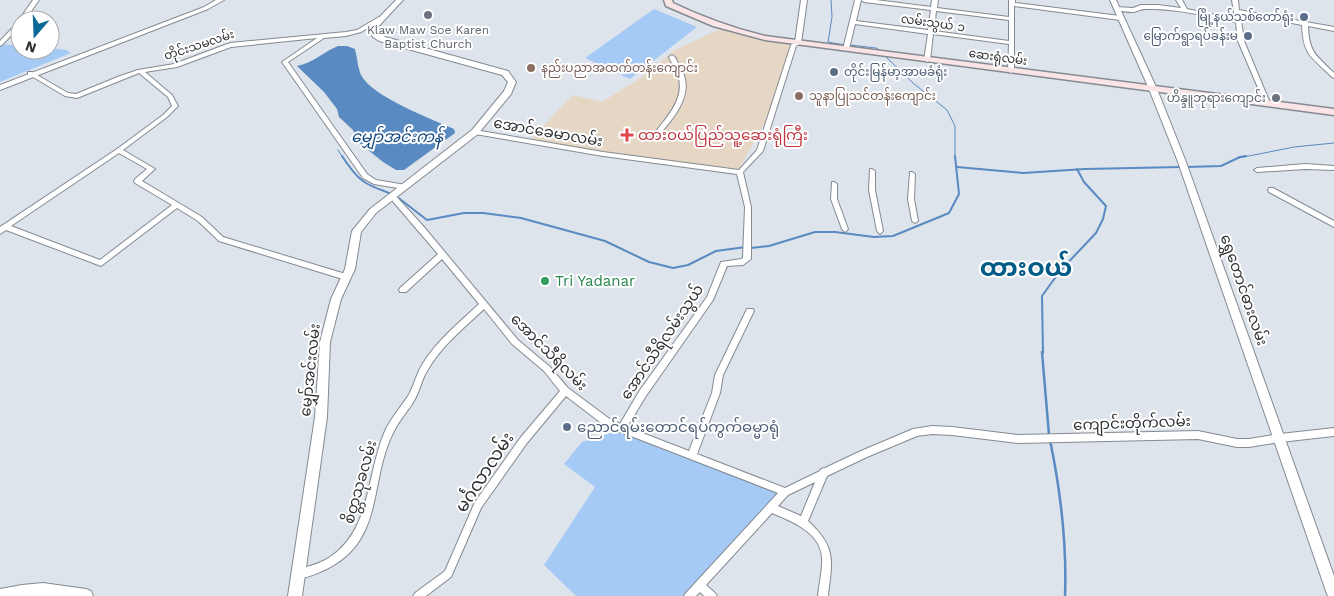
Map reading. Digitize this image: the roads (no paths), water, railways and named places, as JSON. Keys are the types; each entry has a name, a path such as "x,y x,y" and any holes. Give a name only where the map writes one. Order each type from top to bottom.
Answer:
{"main road":[{"name":"ဆေးရုံလမ်း","path":"668,0 670,4 692,16 728,29 765,38 1334,112"}],"street":[{"path":"31,74 217,0"},
{"path":"0,86 206,8 221,0"},
{"path":"381,18 400,0"},
{"path":"740,172 760,152 794,45 798,43 804,0"},
{"path":"846,49 858,0"},
{"path":"864,0 1011,18"},
{"path":"927,60 935,0"},
{"path":"1179,0 1185,10"},
{"path":"1235,0 1241,41 1267,103"},
{"path":"1012,71 1012,2 1134,10 1149,6 1185,10 1238,21"},
{"name":"ရွှေတောင်ဓားလမ်း","path":"1117,9 1153,89 1182,162 1334,594"},
{"path":"1236,11 1334,29"},
{"name":"တိုင်းသမလမ်း","path":"31,74 67,95 77,96 140,71 175,66 230,45 242,42 321,38 359,31 381,18"},
{"name":"မျှော်အင်းလမ်း","path":"295,596 321,417 325,342 336,299 346,277 357,231 373,211 475,132 508,92 512,82 505,73 382,39 372,29 381,18"},
{"name":"လမ်းသွယ် ၁","path":"853,22 1011,43"},
{"path":"1306,23 1305,42 1307,50 1334,76"},
{"path":"0,44 10,33"},
{"path":"321,38 285,62 364,176 374,182 404,187"},
{"path":"657,134 668,121 682,90 683,80 672,57"},
{"path":"2,229 119,150 165,116 175,106 170,96 140,71"},
{"name":"အောင်ခေမာလမ်း","path":"475,132 603,154 740,172"},
{"path":"119,150 152,169 137,181 174,206 200,220 221,239 346,277"},
{"path":"1257,170 1283,170 1299,166 1334,168"},
{"path":"872,171 872,190 880,231"},
{"name":"အောင်သီရိလမ်းသွယ်","path":"622,428 643,393 710,298 724,264 743,262 748,259 748,207 740,172"},
{"path":"912,174 911,199 915,221"},
{"path":"834,184 834,199 845,229"},
{"path":"1271,190 1334,224"},
{"name":"အောင်သီရိလမ်း","path":"392,196 443,254 515,342 547,369 565,391 608,423 785,492"},
{"path":"2,229 101,263 174,206"},
{"path":"403,290 443,254"},
{"name":"စိတ္တသုခလမ်း","path":"298,574 308,573 325,566 353,544 364,527 383,448 389,431 413,394 424,367 453,333 483,305"},
{"path":"692,455 716,392 719,375 750,311"},
{"name":"မင်္ဂလာလမ်း","path":"418,596 448,574 478,505 524,440 565,391"},
{"name":"ကျောင်းတိုက်လမ်း","path":"689,596 785,492 824,472 916,432 932,430 1018,439 1198,435 1249,444 1280,438 1334,432"},
{"path":"803,522 824,472"},
{"path":"770,508 803,522 820,537 828,558 823,596"},
{"path":"699,585 712,596"},
{"path":"0,596 37,589 63,590 86,596"}],"water":[{"name":"မျှော်အင်းကန်","path":"338,46 347,46 355,49 361,75 377,91 403,106 454,129 455,133 404,170 396,170 383,162 358,142 353,130 339,117 337,109 324,92 297,66"}],"waterway":[{"path":"831,0 832,17 828,42 845,45"},
{"path":"850,45 876,48 881,51"},
{"path":"884,55 913,83 947,110 955,126 955,156"},
{"path":"1239,158 1294,147 1334,143"},
{"path":"338,150 343,158"},
{"path":"342,156 353,172 363,181 392,194"},
{"path":"751,248 769,246 815,232 835,232 874,237 893,236 949,213 959,194 955,156"},
{"path":"1186,167 1221,166 1246,156"},
{"path":"957,167 1023,173 1077,169"},
{"path":"1077,169 1181,167"},
{"path":"1043,353 1042,296 1060,271 1096,233 1103,219 1106,206 1084,182 1077,169"},
{"path":"396,196 427,220 464,213 483,213 521,218 605,241 649,262 673,268 688,265 716,251 746,247"},
{"path":"1042,352 1049,435"},
{"path":"1050,440 1062,518 1065,556 1065,596"}],"place":[{"name":"Klaw Maw Soe Karen Baptist Church","path":"428,15"},
{"name":"မြို့နယ်သစ်တော်ရုံး","path":"1304,17"},
{"name":"မြောက်ရွာရပ်ခန်းမ","path":"1248,36"},
{"name":"နည်းပညာအထက်တန်းကျောင်း","path":"531,68"},
{"name":"တိုင်းမြန်မာ့အာမခံရုံး","path":"834,72"},
{"name":"သူနာပြုသင်တန်းကျောင်း","path":"799,96"},
{"name":"ဟိန္ဒူဘုရားကျောင်း","path":"1276,98"},
{"name":"ထားဝယ်ပြည်သူ့ဆေးရုံကြီး","path":"627,135"},
{"name":"Tri Yadanar","path":"545,281"},
{"name":"ညောင်ရမ်းတောင်ရပ်ကွက်ဓမ္မာရုံ","path":"567,427"}],"district":[{"name":"ထားဝယ်","path":"1026,267"}]}
